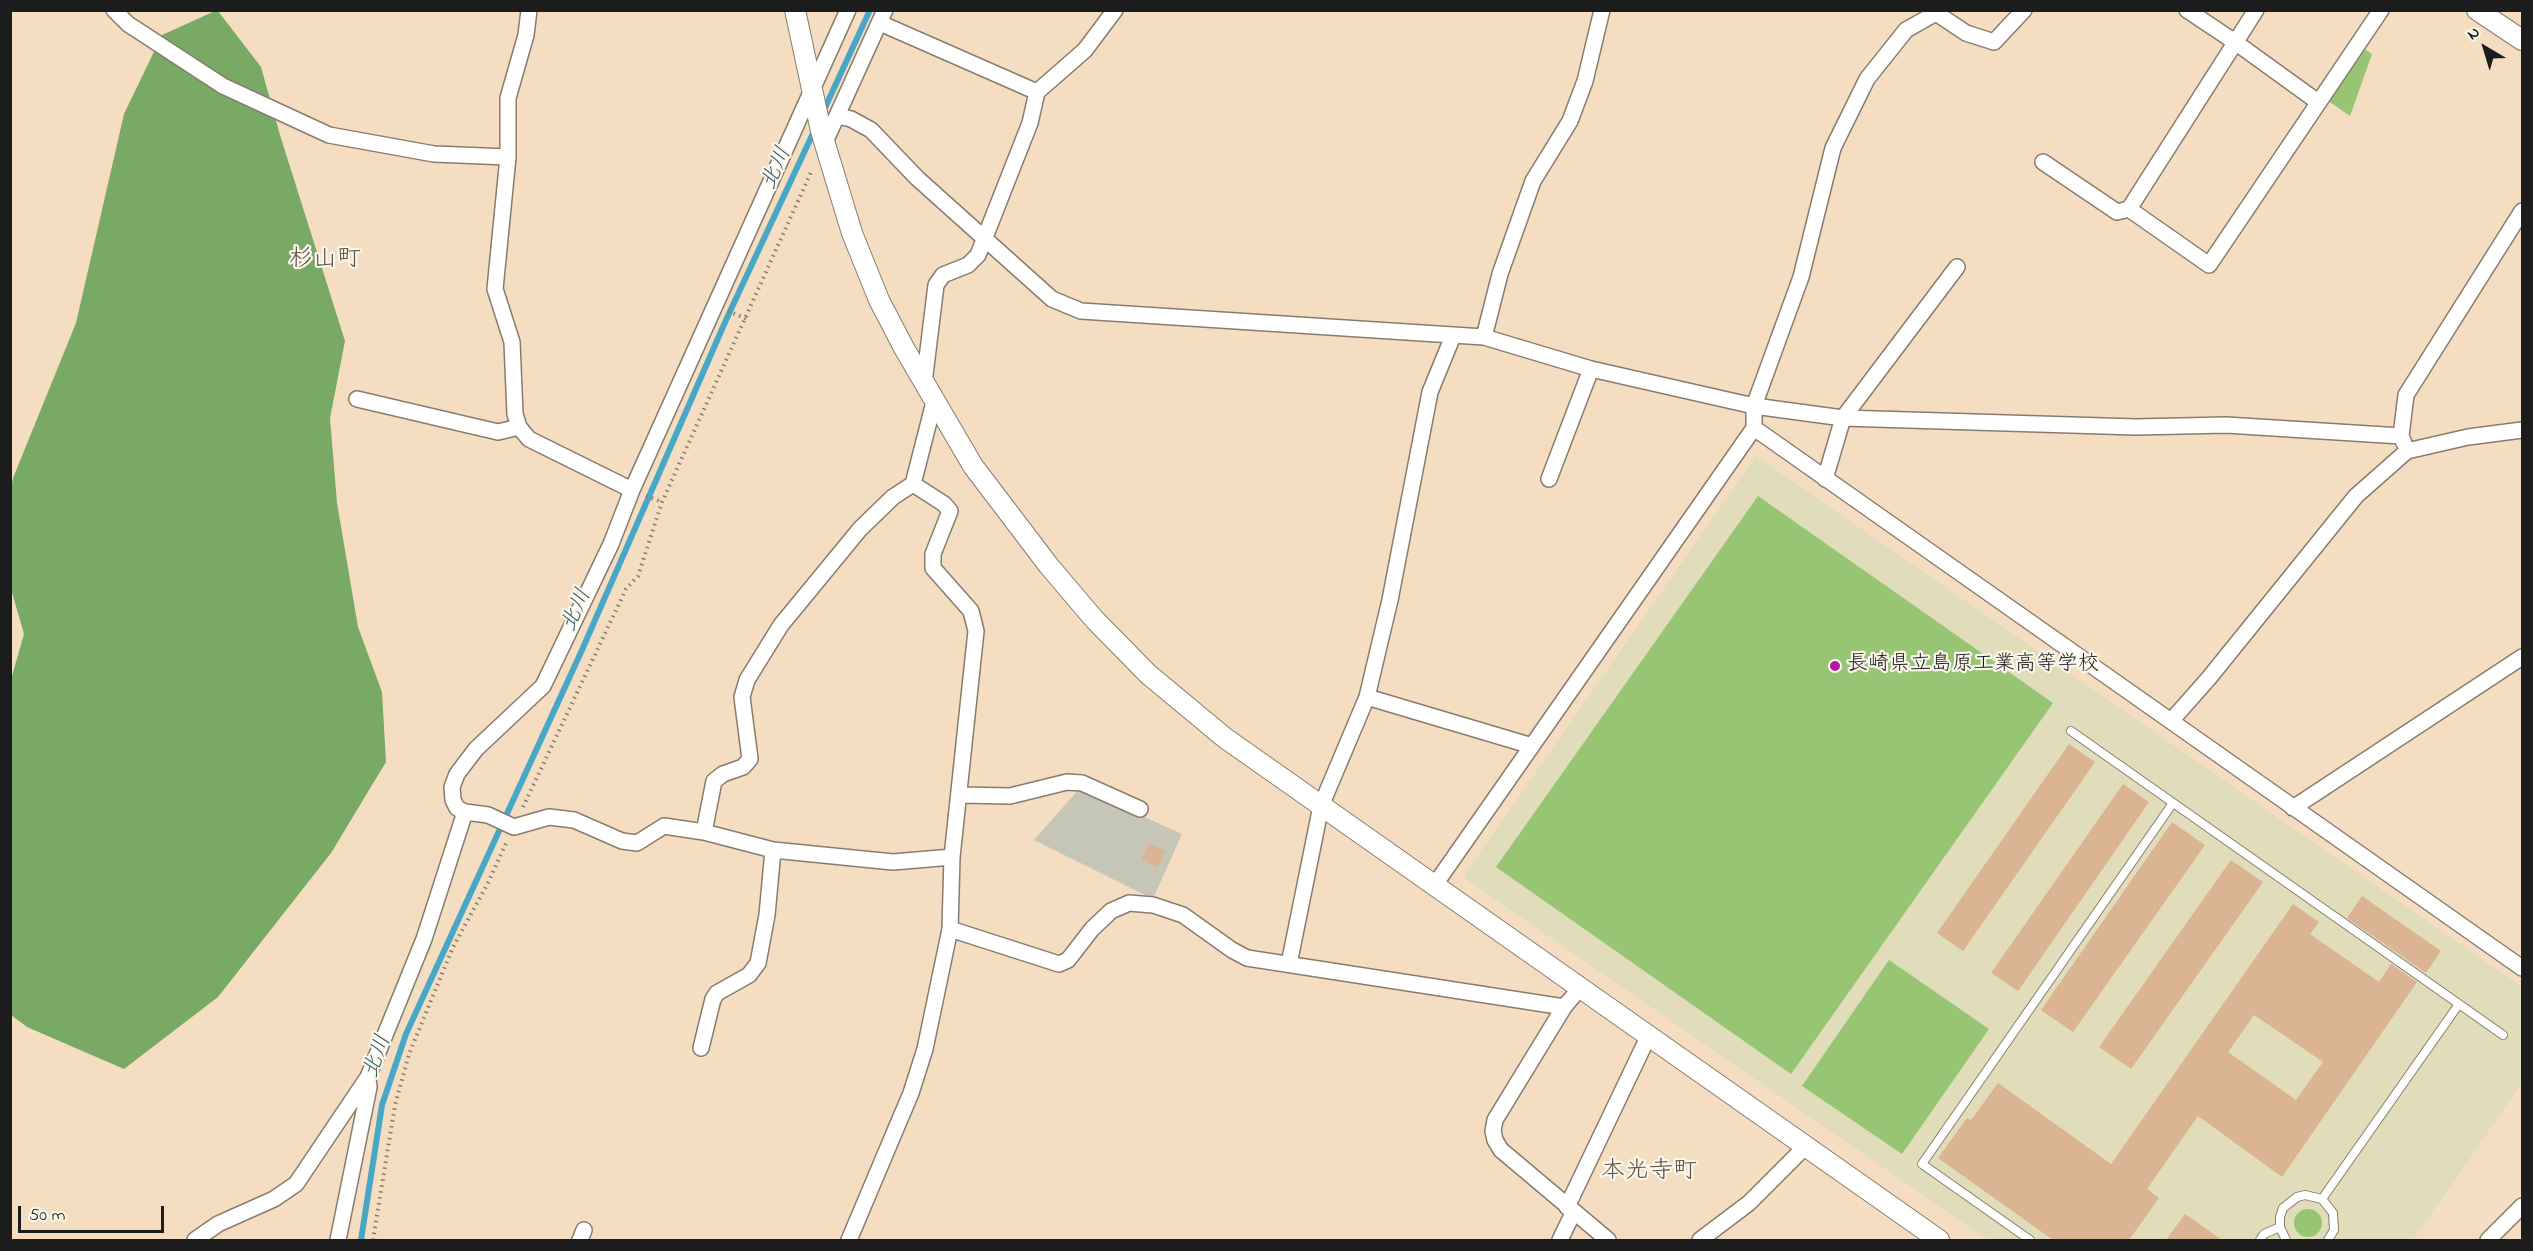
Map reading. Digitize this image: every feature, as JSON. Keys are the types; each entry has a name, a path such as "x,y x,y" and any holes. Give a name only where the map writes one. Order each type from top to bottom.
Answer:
{"street":[{"path":"114,10 128,24 223,86 329,135 434,154 508,157"},
{"path":"529,10 526,34 508,98 508,157 495,289 512,342 515,414 519,427 529,439 632,490"},
{"path":"795,10 823,136 852,234 879,300 934,402 985,483 1049,566 1094,619 1148,674 1225,738 1939,1240"},
{"path":"848,10 632,490 611,544 543,686 476,749 457,774 452,787 453,800 457,808 465,812 488,815 511,826 549,817 574,820 622,842 637,843 664,826 704,832 773,850 892,862 952,857"},
{"path":"924,383 936,285 947,272 968,265 975,259 1030,123 1037,92 1085,50 1115,10"},
{"path":"1484,337 1500,274 1533,181 1570,121 1585,81 1602,10"},
{"path":"1434,886 1754,429 1754,406 1801,277 1833,148 1867,79 1906,30 1936,13 1966,33 1994,42 2024,10"},
{"path":"2187,10 2318,102"},
{"path":"2043,162 2117,212 2129,209 2256,10"},
{"path":"2129,209 2209,265 2381,10"},
{"path":"2477,10 2523,40"},
{"path":"823,136 837,116 882,17 1037,92"},
{"path":"837,116 852,119 871,130 917,178 1052,299 1081,311 1484,337 1591,369 1754,406 1843,418 2136,427 2226,425 2401,436"},
{"path":"2407,451 2401,436 2406,395 2523,211"},
{"path":"1825,479 1843,418 1958,267"},
{"path":"1289,964 1321,806 1367,697 1390,600 1430,392 1453,336"},
{"path":"1549,479 1591,369"},
{"path":"357,399 498,432 519,427"},
{"path":"704,832 714,781 723,774 743,767 750,759 742,697 747,680 787,618 860,529 893,497 913,484 934,402"},
{"path":"1754,429 2523,968"},
{"path":"2171,721 2209,678 2356,496 2407,451 2468,437 2523,430"},
{"path":"849,1240 911,1093 925,1049 950,929 952,857 976,631 971,611 933,568 933,554 950,511 944,504 913,484"},
{"path":"2293,808 2523,657"},
{"path":"1367,697 1532,746"},
{"path":"960,795 1010,796 1067,782 1082,783 1140,808"},
{"path":"195,1240 218,1224 274,1199 296,1184 368,1077 424,939 465,812"},
{"path":"701,1048 713,999 717,993 749,975 758,963 767,915 773,850"},
{"path":"950,929 1059,964 1068,960 1092,929 1110,911 1129,903 1153,905 1183,915 1247,958 1564,1007"},
{"path":"1581,987 1564,1007 1495,1120 1493,1131 1501,1150 1608,1240"},
{"path":"1560,1240 1570,1210 1649,1035"},
{"path":"338,1240 369,1087 368,1077"},
{"path":"1700,1240 1749,1203 1805,1147"},
{"path":"2488,1240 2523,1206"}],"lane":[{"path":"2071,731 2503,1035"},
{"path":"2030,1240 1922,1164 2173,803"},
{"path":"2322,1199 2459,1004"},
{"path":"2286,1240 2280,1227 2280,1217 2289,1202 2305,1195 2322,1199 2333,1213 2334,1230 2331,1240"},
{"path":"2260,1240 2264,1234 2280,1227"}],"path":[{"path":"373,1240 395,1105 409,1054 453,947 487,885 511,826 626,589 638,576 662,502 747,319 823,136"},
{"path":"741,316 747,319"},
{"path":"657,500 662,502"}],"shaded area":[{"name":"長崎県立島原工業高等学校","path":"1756,456 2522,987 2522,1083 2413,1240 1988,1240 1463,877"},
{"path":"1080,788 1182,834 1153,899 1034,840"}],"green space":[{"path":"218,11 261,67 345,341 330,418 337,503 358,627 382,692 386,762 331,853 218,997 124,1069 27,1027 11,1015 10,683 24,634 11,589 10,496 13,478 76,323 124,114 162,35"},
{"path":"2363,48 2372,54 2350,116 2327,100"},
{"path":"1758,496 2053,703 1791,1074 1496,867"},
{"path":"1889,960 1989,1029 1902,1154 1802,1086"},
{"path":"2308,1209 2318,1213 2322,1223 2318,1233 2308,1237 2298,1233 2294,1223 2298,1213"}],"building":[{"path":"2069,744 2095,762 1963,951 1937,933"},
{"path":"2123,784 2149,802 2018,991 1991,973"},
{"path":"2172,822 2205,845 2073,1032 2041,1010"},
{"path":"1149,843 1165,851 1157,867 1141,860"},
{"path":"2231,860 2263,882 2131,1069 2099,1047"},
{"path":"2362,896 2441,951 2426,973 2347,918"},
{"path":"2293,904 2319,922 2310,934 2379,982 2391,964 2417,982 2282,1177 2198,1116 2147,1189 2159,1198 2129,1240 2053,1240 1938,1158 1967,1118 1971,1120 1998,1083 2111,1164","holes":["2254,1015 2323,1062 2296,1100 2228,1052"]},
{"path":"2185,1214 2222,1240 2166,1240"}],"waterway":[{"name":"北川","path":"823,112 870,10"},
{"name":"北川","path":"361,1240 382,1105 406,1034 582,650 726,320 815,129"}],"place":[{"name":"長崎県立島原工業高等学校","path":"1835,666"}],"district":[{"name":"杉山町","path":"325,261"},
{"name":"本光寺町","path":"1649,1173"}]}
